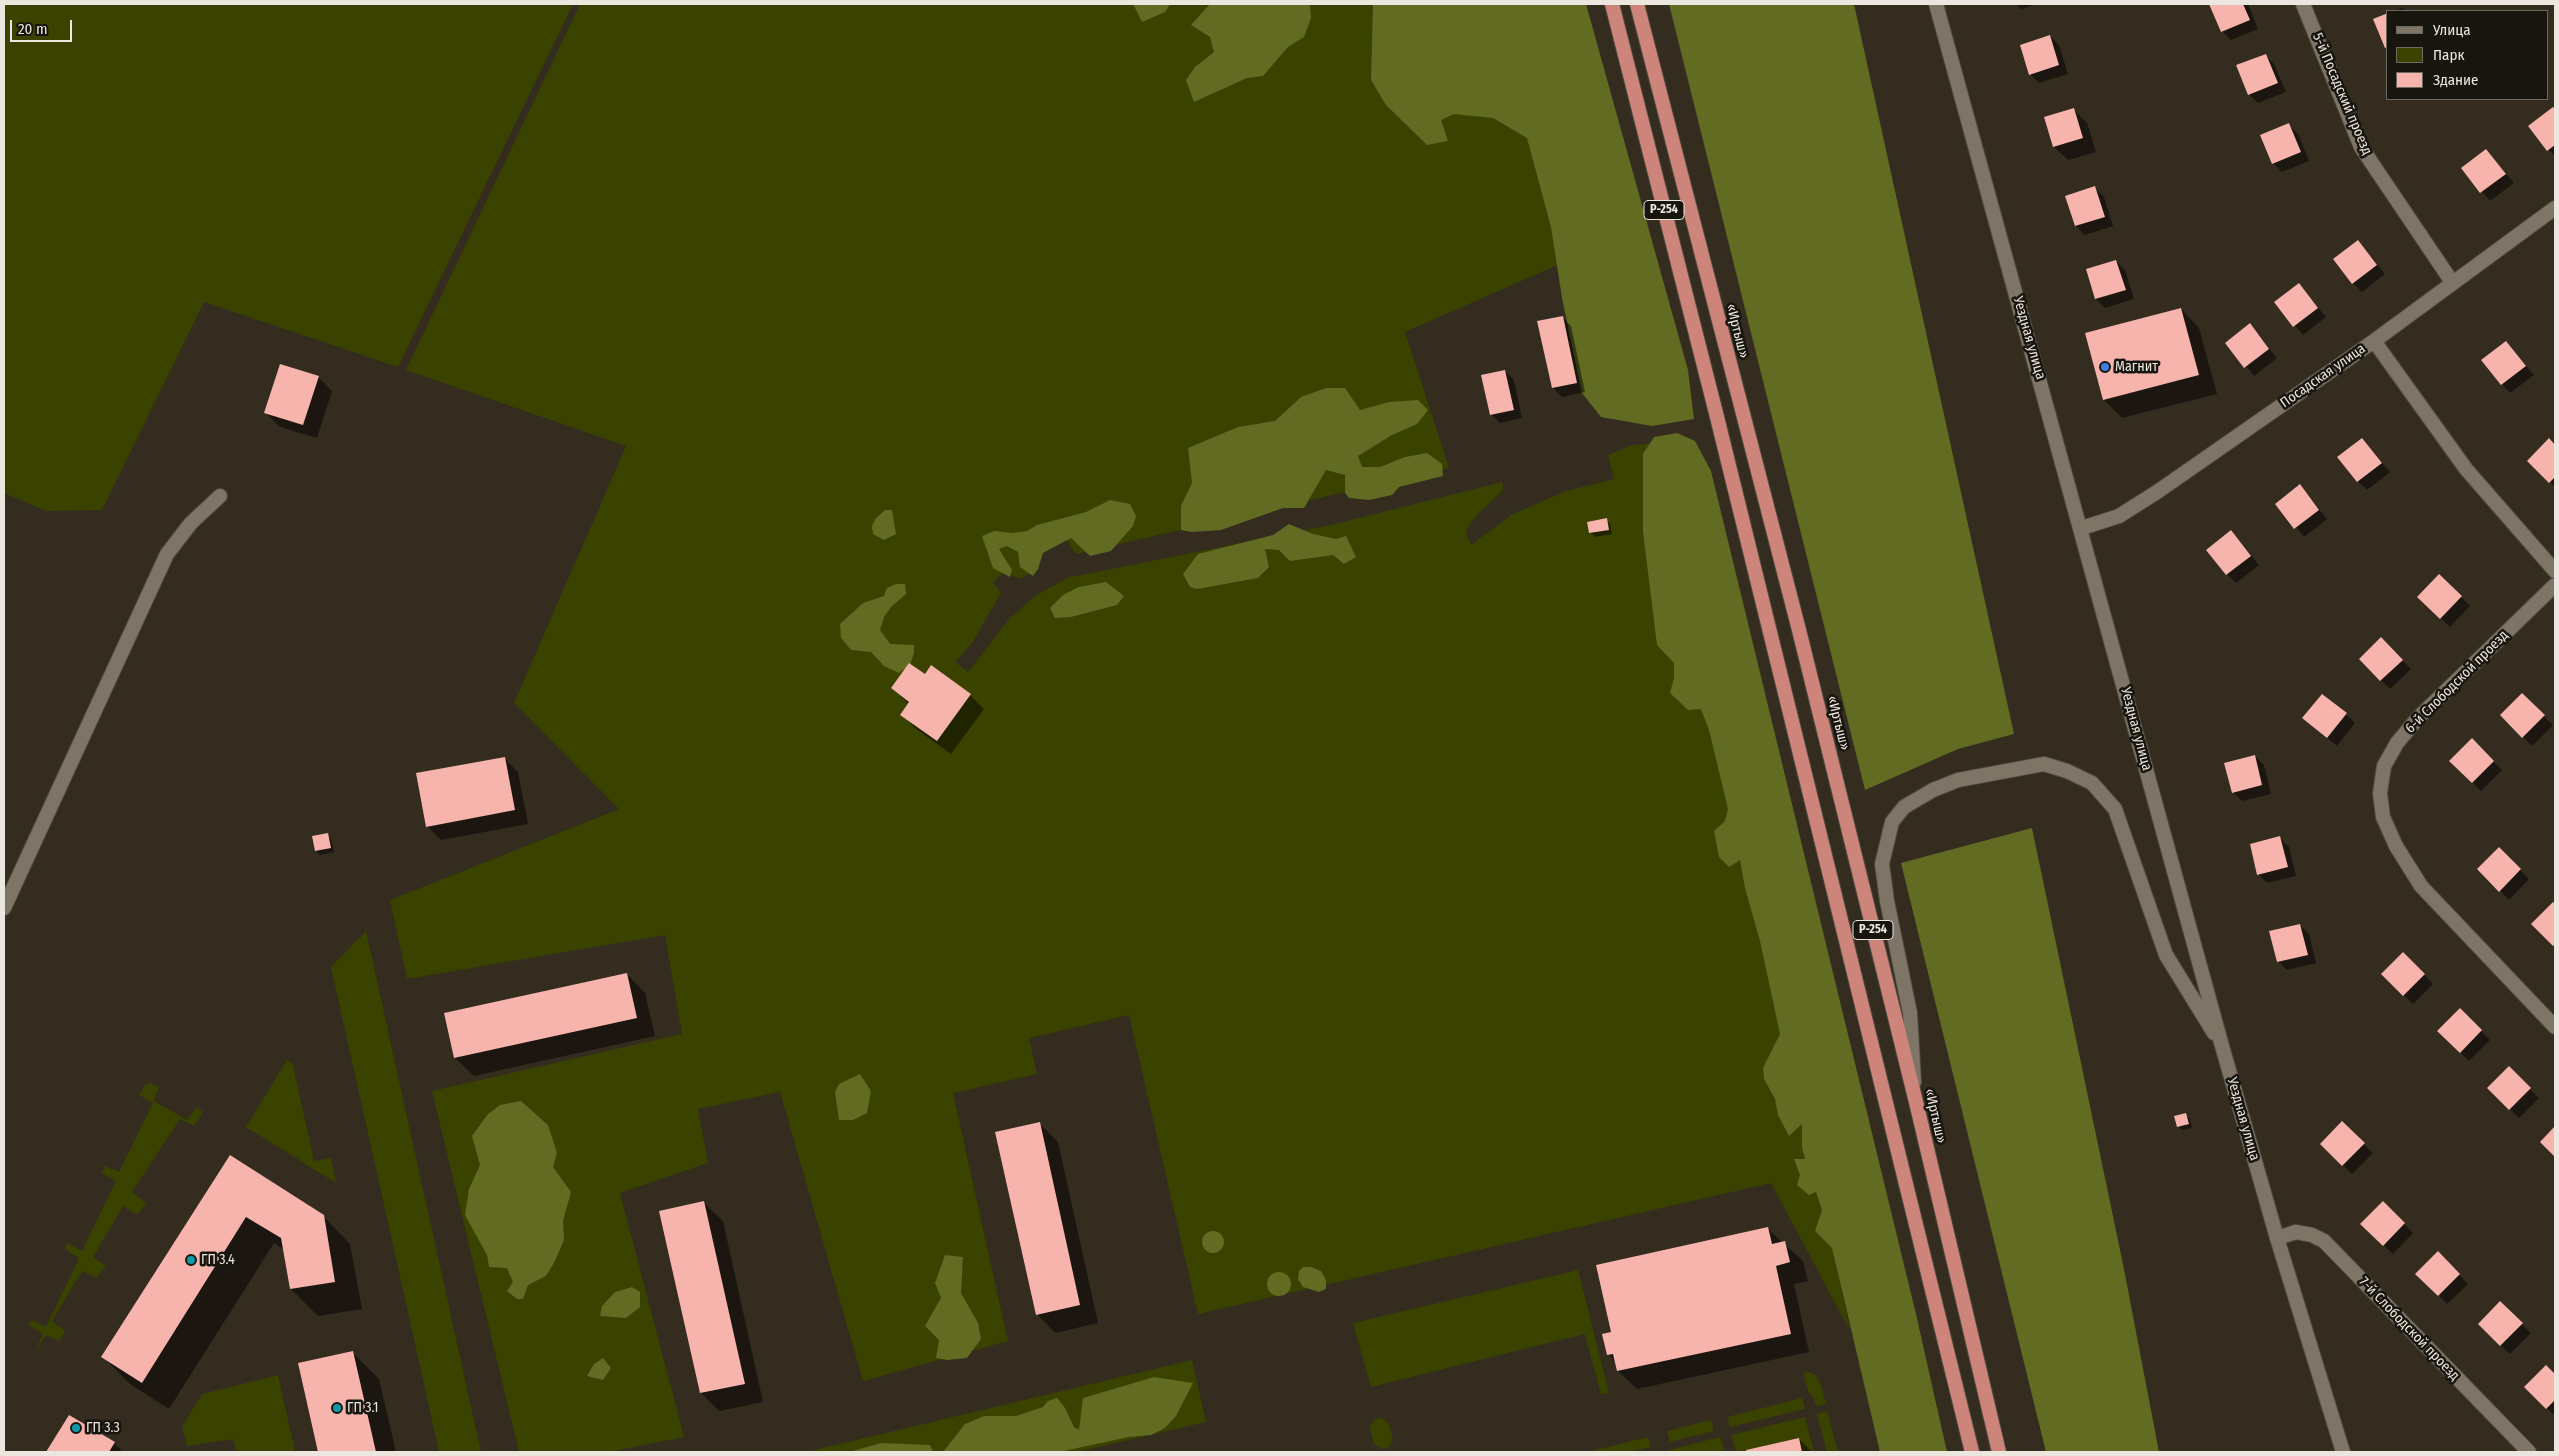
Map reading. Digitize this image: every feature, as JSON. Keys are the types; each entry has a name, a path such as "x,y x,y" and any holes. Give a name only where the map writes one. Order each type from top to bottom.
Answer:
{"highway":[{"name":"Р-254","path":"1612,4 1714,407 1972,1452"},
{"name":"«Иртыш»","path":"1637,4 1799,630 1916,1102 1999,1452"}],"street":[{"name":"Уездная улица","path":"1936,4 2082,528 2222,1046 2277,1238 2343,1452"},
{"name":"5-й Посадский проезд","path":"2303,4 2361,147 2452,282"},
{"name":"Посадская улица","path":"2082,528 2118,516 2157,492 2374,341 2555,208"},
{"path":"2374,341 2466,469 2555,571"},
{"path":"4,908 167,554 191,523 220,496"},
{"name":"6-й Слободской проезд","path":"2555,585 2418,718 2397,743 2384,766 2380,793 2383,817 2396,846 2421,886 2555,1028"},
{"path":"1916,1102 1910,1013 1887,901 1882,864 1886,842 1892,822 1904,807 1933,790 1958,780 1986,774 2044,764 2067,771 2092,783 2115,809 2166,955 2222,1046"},
{"name":"7-й Слободской проезд","path":"2277,1238 2296,1232 2312,1235 2324,1242 2529,1452"}],"green space":[{"path":"4,4 573,4 398,367 204,302 102,510 46,511 4,493"},
{"path":"580,4 1580,4 1576,257 1405,332 1449,468 1076,554 1066,539 1037,549 1036,567 1027,575 1019,579 1006,571 993,582 1001,593 972,643 955,662 968,672 1010,618 1035,596 1067,578 1335,524 1502,482 1503,490 1476,516 1466,531 1471,545 1511,515 1566,491 1614,479 1608,455 1632,445 1667,442 1850,1331 1771,1183 1198,1314 1129,1015 1029,1038 1037,1074 953,1093 1008,1341 863,1381 780,1092 698,1109 708,1163 620,1193 684,1437 609,1452 519,1452 432,1091 682,1034 665,935 407,979 390,900 619,809 514,703 626,446 406,370"},
{"path":"1133,4 1170,4 1165,12 1142,22"},
{"path":"1210,4 1310,4 1311,18 1304,37 1288,47 1263,76 1247,78 1194,102 1186,80 1195,67 1214,52 1210,37 1191,25"},
{"path":"1373,4 1586,4 1688,370 1694,419 1652,426 1601,417 1582,393 1562,298 1551,227 1527,138 1493,118 1454,114 1441,120 1448,141 1427,145 1386,105 1371,80"},
{"path":"1669,4 1854,4 2014,734 1958,749 1865,790"},
{"path":"1326,388 1345,388 1360,410 1389,402 1418,400 1428,410 1417,424 1392,435 1358,456 1362,467 1380,467 1405,457 1427,453 1442,464 1443,476 1399,487 1392,495 1369,500 1349,498 1345,493 1345,475 1326,470 1304,508 1283,508 1221,530 1192,532 1181,530 1181,506 1192,483 1188,448 1238,427 1275,421 1301,397"},
{"path":"1677,433 1695,441 1711,471 1916,1314 1947,1452 1880,1452 1832,1248 1815,1231 1822,1210 1816,1192 1809,1195 1797,1185 1800,1175 1794,1159 1805,1159 1802,1147 1802,1124 1789,1136 1778,1115 1775,1099 1764,1079 1763,1068 1780,1034 1740,860 1729,867 1719,857 1714,831 1725,821 1728,809 1709,730 1701,709 1688,710 1670,693 1674,678 1674,663 1657,645 1643,532 1643,454 1654,437"},
{"path":"1110,500 1130,504 1136,516 1133,526 1111,551 1090,556 1071,538 1043,553 1038,569 1033,576 1020,567 1018,552 1007,546 999,549 1012,570 1010,577 993,568 982,536 994,531 1012,533 1027,531 1037,525 1086,512"},
{"path":"885,510 892,510 896,534 884,540 873,534 872,526 876,518"},
{"path":"1289,524 1313,534 1336,539 1346,536 1356,557 1344,564 1333,555 1290,561 1279,550 1265,549 1269,567 1258,578 1197,589 1190,587 1183,574 1198,554 1273,535"},
{"path":"1106,582 1124,596 1117,605 1071,617 1055,618 1050,608 1063,595 1079,587"},
{"path":"896,584 905,584 906,594 891,607 884,617 880,630 890,644 914,645 914,653 910,665 899,673 884,666 871,652 851,650 841,638 840,624 863,603 884,596 887,588"},
{"path":"2032,828 2124,1269 2159,1452 2046,1452 1901,863"},
{"path":"366,931 481,1452 439,1452 331,967"},
{"path":"287,1060 293,1065 314,1161 331,1158 336,1183 246,1127"},
{"path":"860,1074 871,1091 867,1113 853,1120 839,1120 835,1092 839,1084"},
{"path":"150,1083 159,1087 154,1101 187,1120 197,1107 203,1112 194,1126 180,1119 132,1192 146,1203 138,1215 123,1206 93,1257 106,1266 97,1278 82,1271 52,1321 65,1331 59,1341 46,1335 33,1355 43,1334 29,1325 31,1320 46,1327 79,1258 65,1249 67,1243 82,1251 116,1181 102,1173 105,1166 119,1172 153,1103 139,1095 145,1085"},
{"path":"521,1101 548,1125 557,1153 553,1167 571,1192 563,1221 564,1240 555,1261 546,1276 528,1285 523,1299 517,1299 507,1291 513,1282 507,1268 489,1267 487,1255 465,1215 469,1189 480,1165 472,1136 488,1114 500,1105"},
{"path":"1213,1231 1221,1234 1224,1242 1221,1250 1213,1253 1205,1250 1202,1242 1205,1234"},
{"path":"945,1255 963,1257 961,1293 978,1323 981,1339 967,1358 947,1360 936,1358 939,1340 925,1326 941,1298 935,1283"},
{"path":"1303,1267 1311,1267 1321,1271 1326,1280 1326,1289 1319,1292 1303,1287 1298,1279 1299,1271"},
{"path":"1578,1270 1609,1393 1601,1395 1585,1334 1371,1387 1353,1323"},
{"path":"1279,1272 1287,1276 1291,1284 1287,1292 1279,1296 1271,1292 1267,1284 1271,1276"},
{"path":"632,1287 640,1292 640,1307 626,1318 600,1316 602,1306 615,1292"},
{"path":"603,1358 611,1368 603,1380 587,1376 594,1364"},
{"path":"1192,1360 1206,1422 1077,1452 806,1452"},
{"path":"1810,1372 1816,1376 1821,1385 1826,1404 1816,1406 1813,1396 1809,1394 1803,1373"},
{"path":"278,1375 295,1452 236,1452 233,1439 187,1446 182,1427 202,1394"},
{"path":"1154,1377 1193,1383 1176,1416 1165,1428 1151,1435 1129,1437 1059,1452 943,1452 965,1424 984,1416 1016,1416 1043,1407 1048,1401 1057,1398 1065,1408 1074,1427 1079,1430 1083,1398"},
{"path":"1802,1398 1805,1409 1730,1427 1727,1417"},
{"path":"1827,1411 1838,1452 1827,1452 1817,1414"},
{"path":"1381,1417 1389,1424 1393,1440 1388,1448 1382,1449 1374,1444 1370,1428 1374,1420"},
{"path":"1805,1417 1814,1452 1802,1452 1799,1438 1746,1450 1747,1452 1736,1452 1731,1435"},
{"path":"1711,1420 1714,1431 1670,1442 1667,1431"},
{"path":"1648,1437 1651,1447 1629,1452 1587,1452"},
{"path":"1720,1437 1724,1451 1666,1451"},
{"path":"881,1443 930,1445 933,1452 849,1452"}],"building":[{"path":"2209,4 2243,4 2250,20 2221,32"},
{"path":"2386,14 2386,48 2385,48 2373,19"},
{"path":"2050,35 2059,65 2029,75 2020,45"},
{"path":"2266,54 2278,83 2248,95 2236,65"},
{"path":"2553,107 2555,109 2555,145 2547,151 2528,126"},
{"path":"2074,108 2083,138 2053,147 2044,117"},
{"path":"2289,123 2301,152 2272,164 2260,135"},
{"path":"2486,149 2506,174 2480,193 2461,168"},
{"path":"2095,186 2105,217 2075,226 2065,196"},
{"path":"2358,240 2377,265 2352,284 2333,259"},
{"path":"2116,260 2126,290 2095,299 2086,269"},
{"path":"2299,283 2318,308 2293,327 2274,302"},
{"path":"2181,308 2199,375 2103,400 2085,333"},
{"path":"1563,316 1577,383 1552,388 1537,321"},
{"path":"2250,323 2269,349 2244,368 2225,343"},
{"path":"2506,341 2526,366 2501,385 2481,360"},
{"path":"280,364 319,376 303,425 264,413"},
{"path":"1505,370 1514,410 1490,415 1481,375"},
{"path":"2362,438 2382,463 2357,482 2337,457"},
{"path":"2549,438 2555,445 2555,477 2549,483 2527,461"},
{"path":"2300,484 2319,510 2294,529 2275,504"},
{"path":"1607,518 1609,530 1589,533 1587,522"},
{"path":"2231,530 2251,556 2226,575 2206,550"},
{"path":"2439,574 2462,596 2440,619 2417,597"},
{"path":"2381,637 2403,660 2380,681 2359,659"},
{"path":"909,663 925,674 931,665 971,694 937,741 900,715 909,702 891,688"},
{"path":"2522,693 2545,715 2522,738 2500,715"},
{"path":"2322,694 2347,713 2327,738 2302,718"},
{"path":"2472,738 2494,761 2472,783 2449,761"},
{"path":"2255,755 2262,785 2232,793 2224,763"},
{"path":"505,757 515,810 426,827 416,773"},
{"path":"328,833 331,848 315,851 312,836"},
{"path":"2280,836 2288,867 2257,875 2250,844"},
{"path":"2499,847 2521,869 2499,892 2477,869"},
{"path":"2553,902 2555,904 2555,944 2553,946 2531,924"},
{"path":"2300,924 2308,955 2277,962 2269,931"},
{"path":"2403,952 2425,974 2403,996 2381,974"},
{"path":"627,973 637,1018 454,1058 444,1013"},
{"path":"2460,1008 2482,1030 2460,1053 2437,1031"},
{"path":"2509,1066 2531,1088 2509,1110 2487,1088"},
{"path":"2186,1113 2189,1124 2177,1127 2174,1116"},
{"path":"2342,1121 2365,1143 2342,1166 2320,1144"},
{"path":"1040,1122 1080,1305 1036,1315 995,1132"},
{"path":"2555,1126 2555,1157 2540,1142"},
{"name":"ГП 3.4","path":"230,1155 324,1215 335,1282 290,1289 281,1238 246,1217 142,1383 101,1357"},
{"path":"704,1201 745,1384 700,1393 659,1211"},
{"path":"2383,1201 2405,1223 2383,1246 2360,1224"},
{"path":"1768,1227 1772,1244 1785,1241 1790,1262 1776,1266 1791,1334 1617,1371 1613,1354 1607,1355 1602,1334 1611,1332 1596,1265"},
{"path":"2438,1251 2460,1274 2438,1296 2415,1274"},
{"path":"2500,1301 2523,1323 2500,1346 2478,1324"},
{"name":"ГП 3.1","path":"353,1351 376,1452 318,1452 298,1363"},
{"path":"2546,1365 2555,1374 2555,1400 2546,1409 2524,1387"},
{"name":"ГП 3.3","path":"69,1415 115,1442 109,1452 46,1452"},
{"path":"1799,1438 1802,1452 1747,1452 1746,1450"}],"place":[{"name":"Магнит","path":"2105,367"},
{"name":"ГП 3.4","path":"191,1260"},
{"name":"ГП 3.1","path":"337,1408"},
{"name":"ГП 3.3","path":"76,1428"}]}
